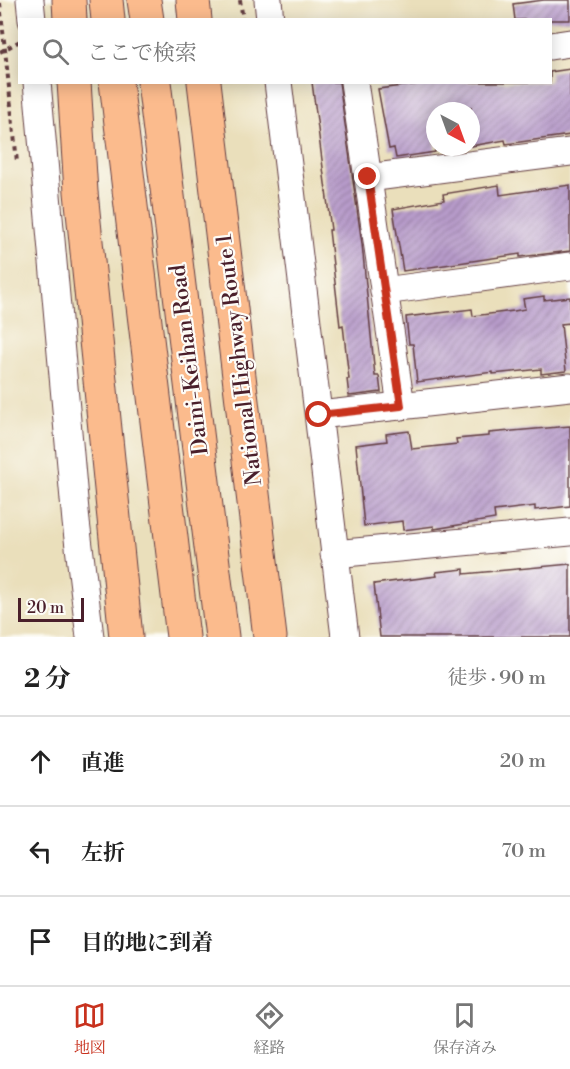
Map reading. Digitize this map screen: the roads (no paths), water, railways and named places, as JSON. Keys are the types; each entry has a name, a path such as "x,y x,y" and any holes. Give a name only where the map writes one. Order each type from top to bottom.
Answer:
{"highway":[{"path":"69,0 70,18"},
{"path":"106,0 108,18"},
{"path":"144,0 147,18"},
{"path":"193,0 195,18"},
{"path":"74,84 81,192 126,637"},
{"name":"Daini-Keihan Road","path":"116,84 183,637"},
{"name":"Daini-Keihan Road","path":"154,84 222,637"},
{"name":"National Highway Route 1","path":"204,84 270,637"}],"street":[{"path":"30,0 32,18"},
{"path":"268,0 270,18"},
{"path":"552,45 570,43"},
{"path":"38,84 76,522 90,637"},
{"path":"278,84 345,637"},
{"path":"354,84 401,406"},
{"path":"368,177 570,152"},
{"path":"384,291 570,266"},
{"path":"319,415 570,387"},
{"path":"334,554 570,532"}]}
